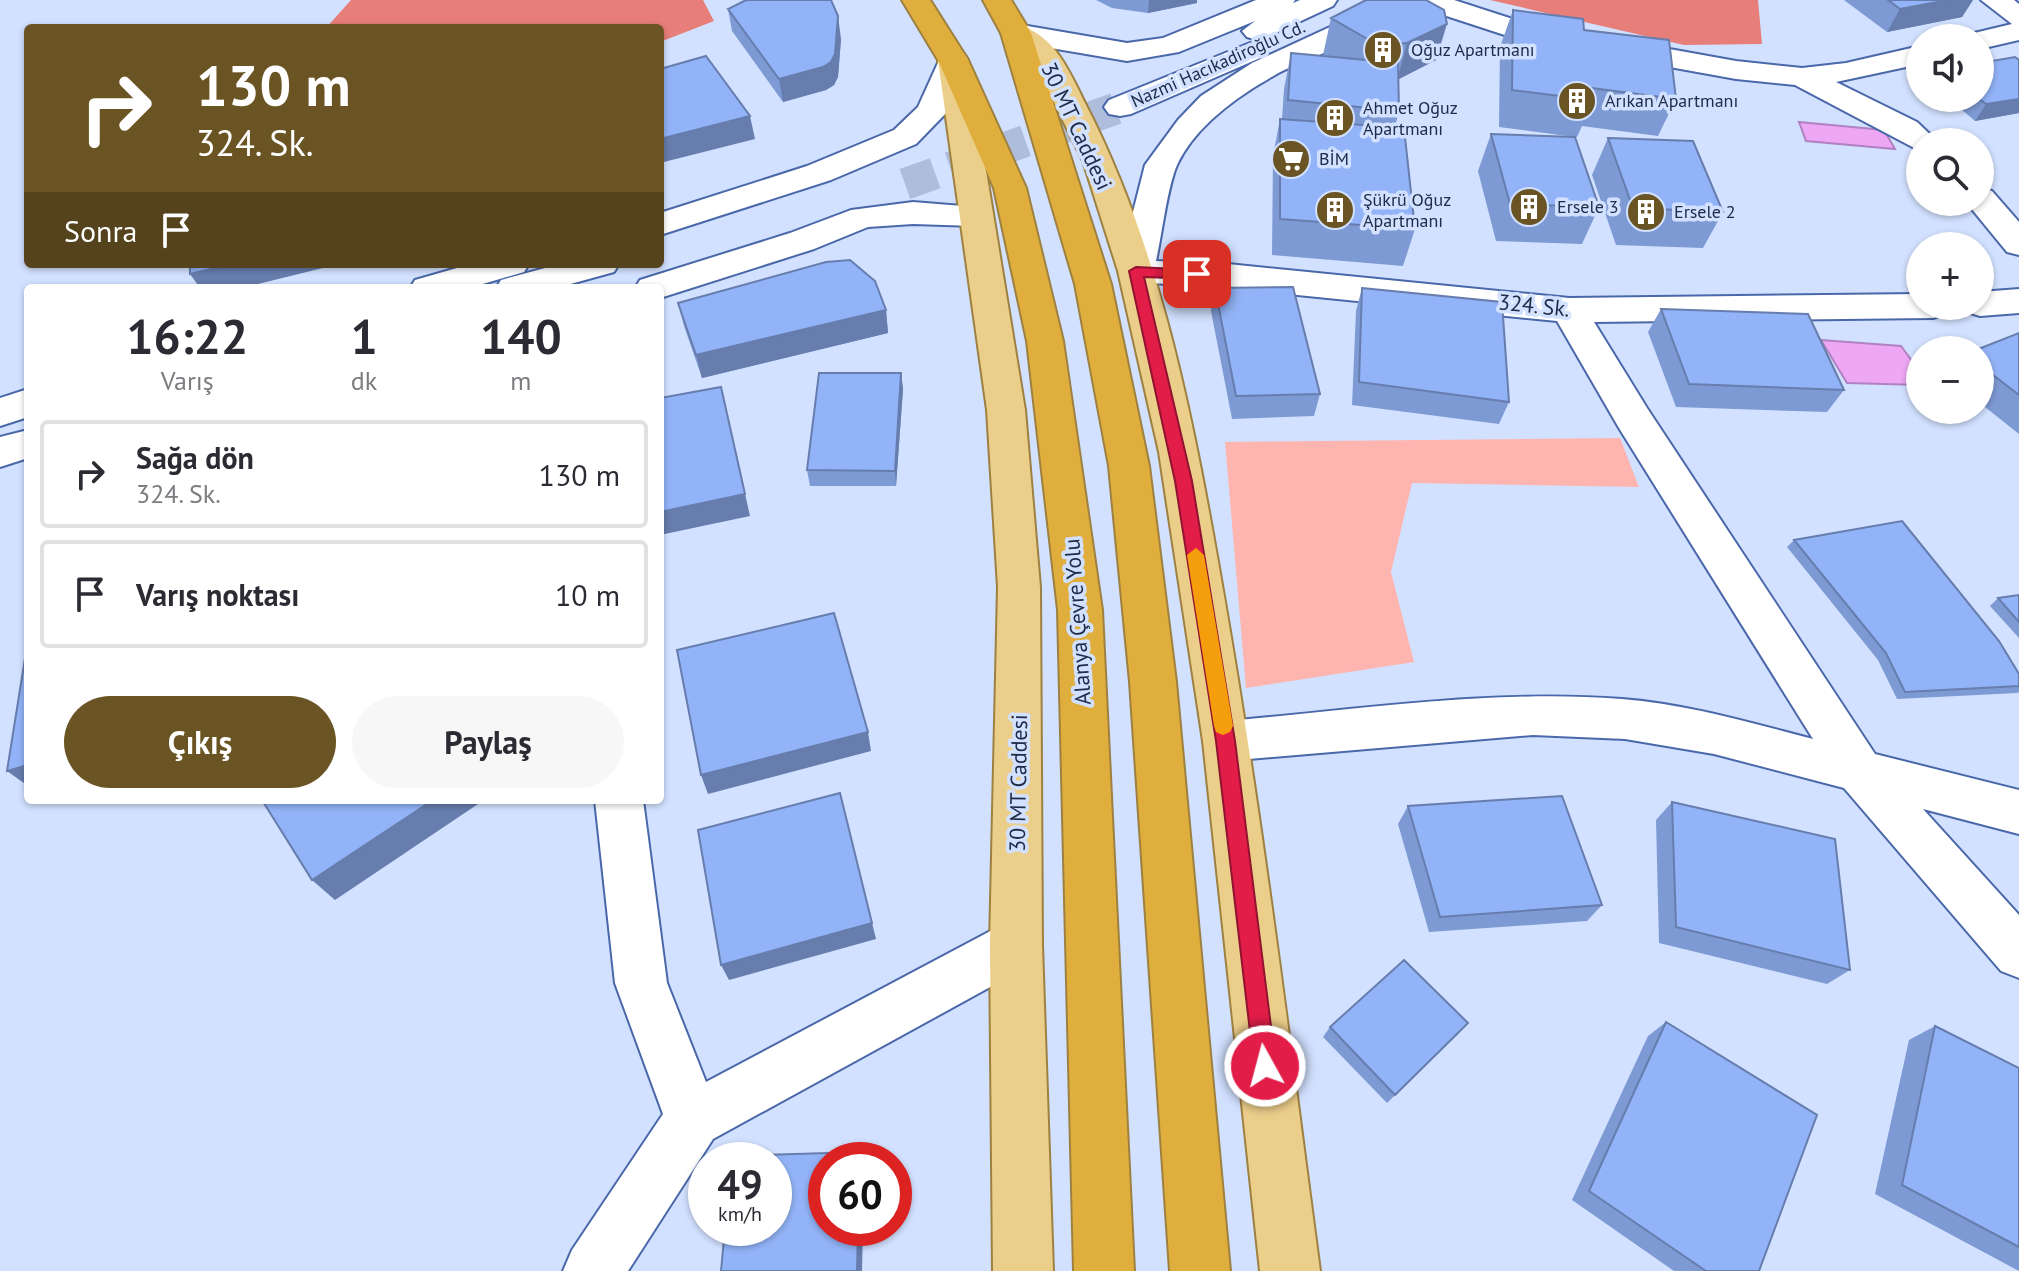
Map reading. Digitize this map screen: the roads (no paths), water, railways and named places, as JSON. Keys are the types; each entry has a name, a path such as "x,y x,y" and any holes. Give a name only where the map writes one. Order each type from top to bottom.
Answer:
{"highway":[{"path":"916,0 953,60"},
{"path":"1007,16 1059,170 1093,284 1129,466 1153,682 1200,1271"},
{"name":"Alanya Çevre Yolu","path":"993,201 1045,341 1080,610 1104,1271"}],"main road":[{"name":"30 MT Caddesi","path":"1007,16 1047,57 1099,161 1136,271 1179,452 1226,741 1290,1271"},
{"name":"30 MT Caddesi","path":"953,60 993,201 1019,587 1016,945 1023,1271"}],"street":[{"name":"Nazmi Hacıkadiroğlu Cd.","path":"1007,16 1127,52 1169,46 1281,0"},
{"name":"Nazmi Hacıkadiroğlu Cd.","path":"1323,0 1113,102 1200,75 1360,0"},
{"path":"1136,271 1161,165 1189,127 1212,103 1263,69 1353,27 1380,9 1383,0"},
{"path":"1426,0 1520,31 1736,70 1802,77 1846,72 1906,58"},
{"path":"1995,0 2019,17"},
{"path":"1994,37 2019,31"},
{"path":"664,223 819,173 905,137 932,111 953,60"},
{"path":"1802,77 1906,129"},
{"path":"664,247 899,177 664,263"},
{"path":"664,285 802,241 863,217 993,201"},
{"path":"1994,215 2019,244"},
{"path":"442,284 498,268"},
{"path":"529,284 587,268"},
{"path":"590,284 646,268"},
{"name":"324. Sk.","path":"1136,271 1243,277 1569,310 1906,306"},
{"path":"1994,303 2019,301"},
{"path":"1569,310 1633,418 1860,772 2019,953"},
{"path":"0,412 24,404"},
{"path":"0,423 24,418"},
{"path":"0,452 24,445"},
{"path":"0,463 24,459"},
{"path":"1226,741 1533,715 1625,719 1714,734 2019,812"},
{"path":"619,804 641,983 693,1119"},
{"path":"593,1271 693,1119 1016,945"}],"tunnel":[{"path":"905,184 1120,107"}],"place":[{"name":"Oğuz Apartmanı","path":"1383,50"},
{"name":"Arıkan Apartmanı","path":"1577,101"},
{"name":"Ahmet Oğuz Apartmanı","path":"1335,118"},
{"name":"BİM","path":"1291,159"},
{"name":"Ersele 3","path":"1529,207"},
{"name":"Şükrü Oğuz Apartmanı","path":"1335,210"},
{"name":"Ersele 2","path":"1646,212"}]}
